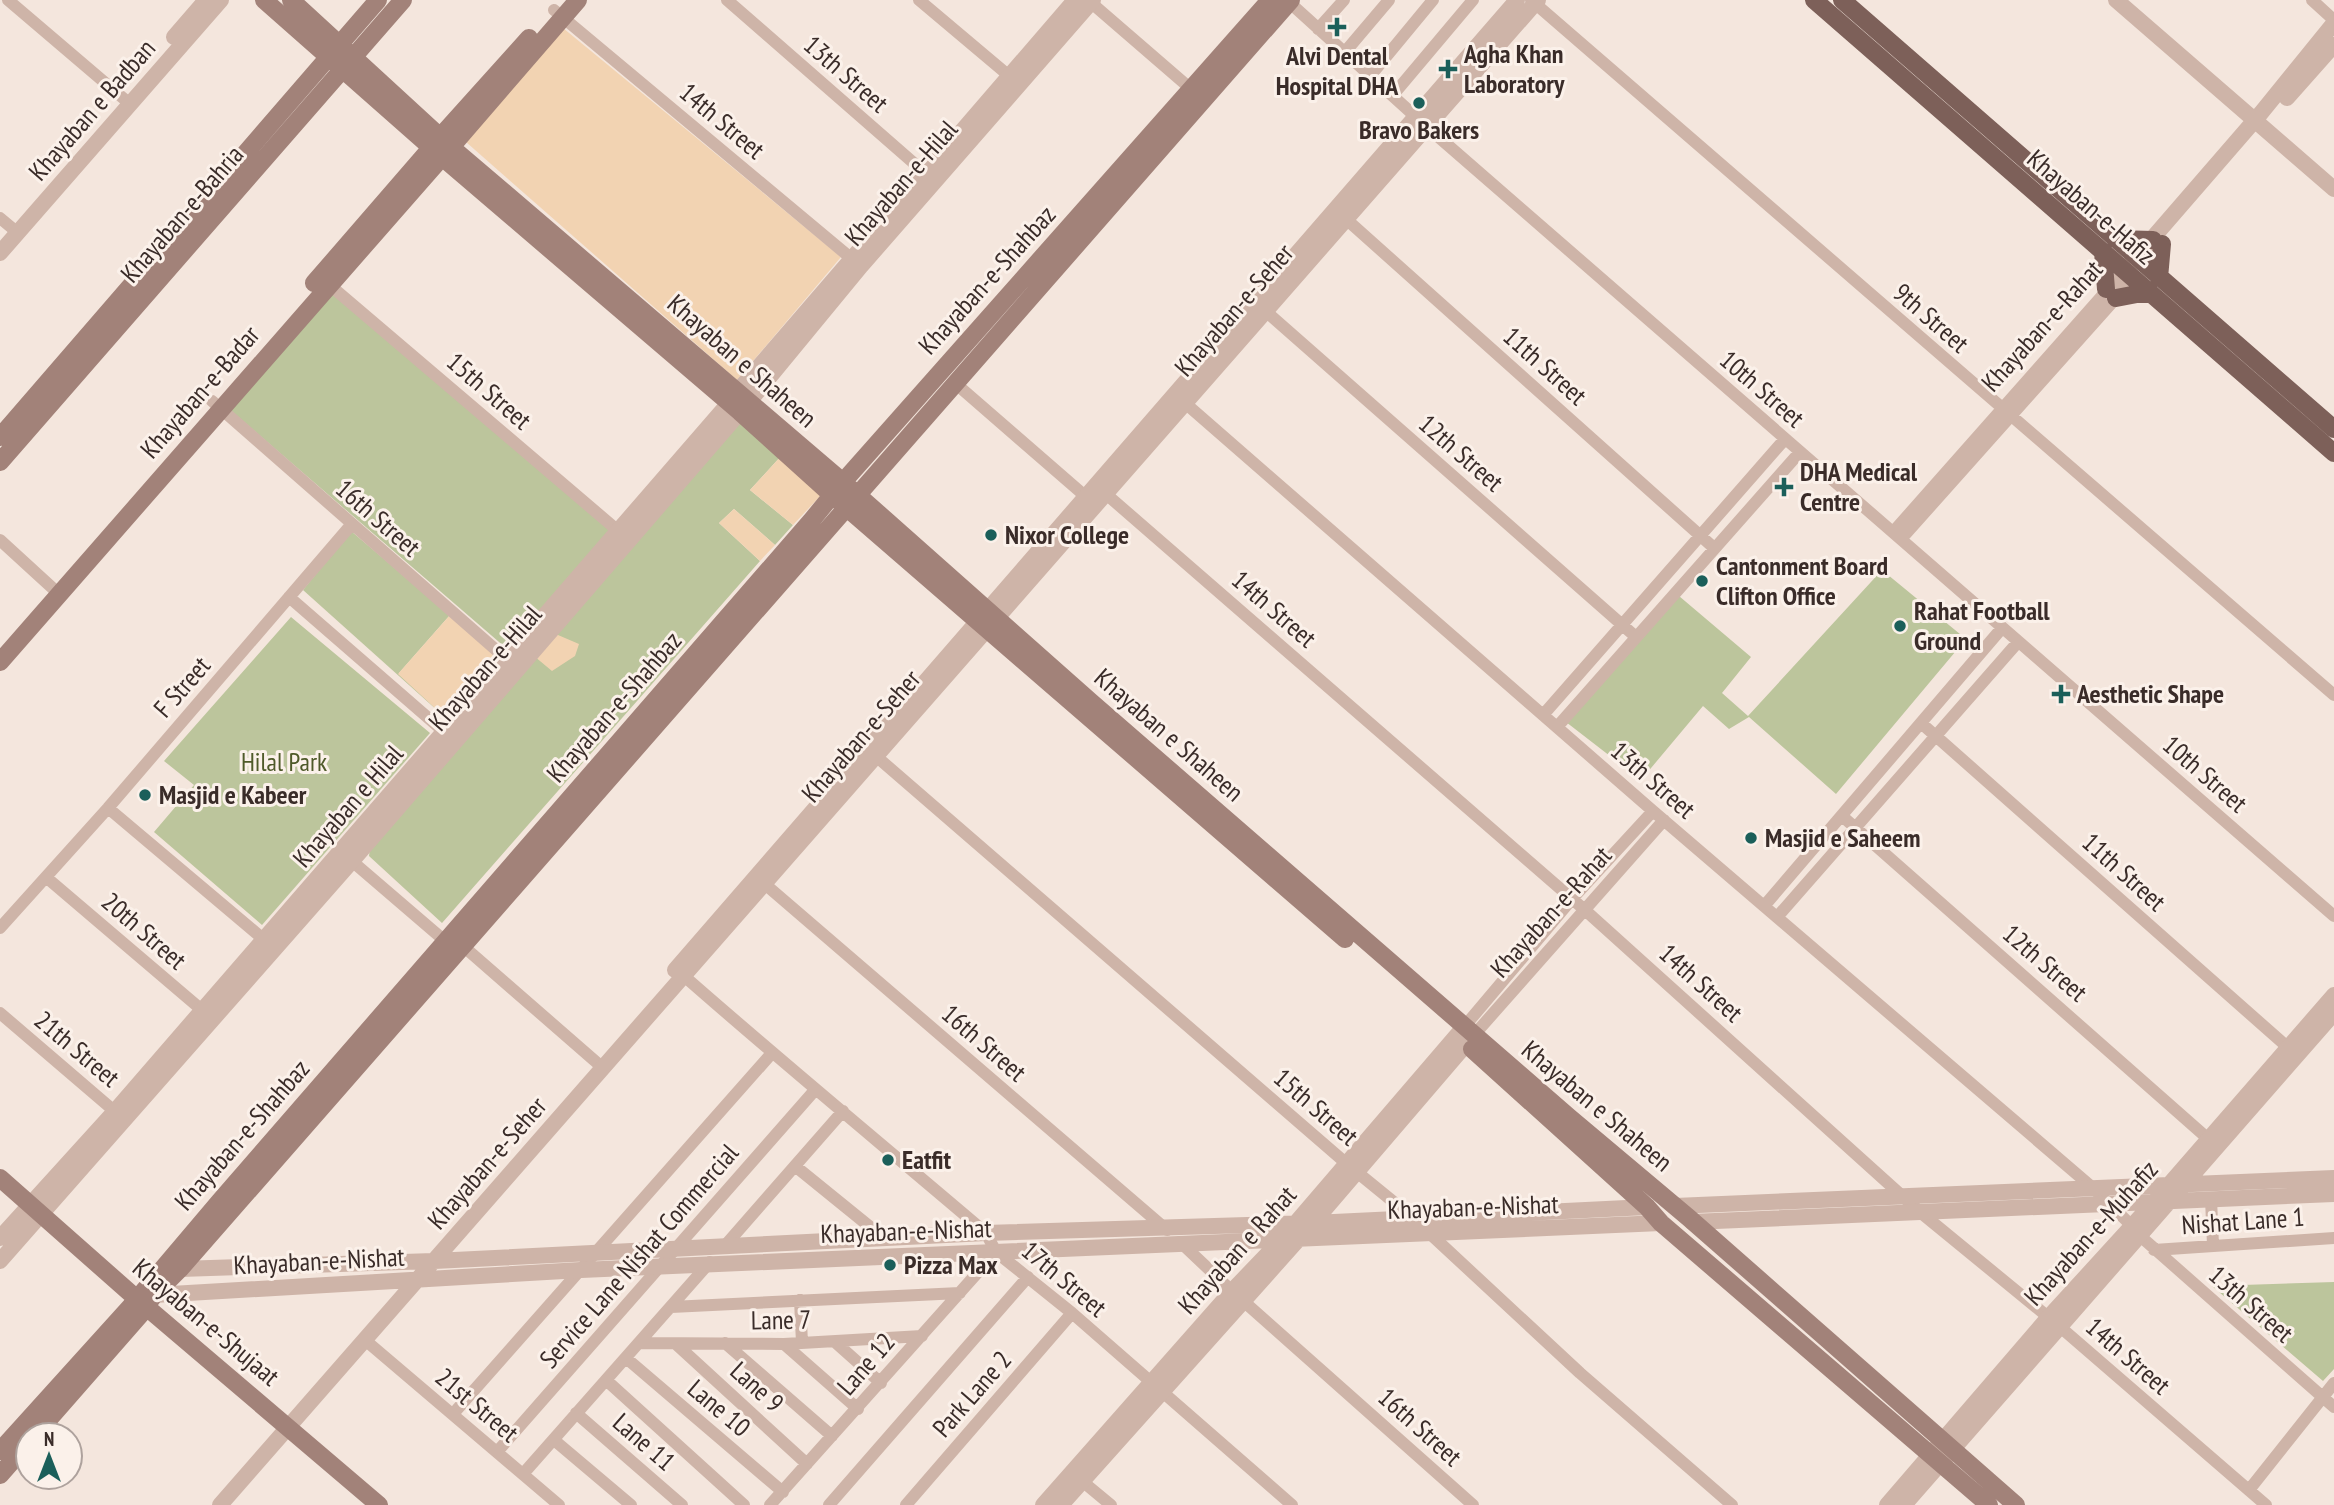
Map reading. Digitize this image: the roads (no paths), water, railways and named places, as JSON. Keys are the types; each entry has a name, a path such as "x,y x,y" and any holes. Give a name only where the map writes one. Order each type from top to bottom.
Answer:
{"main road":[{"name":"Khayaban e Shaheen","path":"264,0 334,50"},
{"name":"Khayaban e Shaheen","path":"291,0 348,64 441,147 739,402 1465,1035 1675,1206 1941,1452 1989,1505"},
{"name":"Khayaban-e-Bahria","path":"0,437 378,0"},
{"name":"Khayaban-e-Bahria","path":"0,462 404,0"},
{"name":"Khayaban-e-Badar","path":"0,662 55,591 560,9 578,0"},
{"name":"Khayaban-e-Shahbaz","path":"46,1421 445,941 837,489 1270,0"},
{"name":"Khayaban-e-Hafiz","path":"1814,0 1891,67 2109,245"},
{"name":"Khayaban-e-Hafiz","path":"1842,0 1904,53 2334,453"},
{"name":"Khayaban-e-Shahbaz","path":"0,1451 142,1304 180,1269 1290,1"},
{"path":"1891,67 1904,53"},
{"path":"2158,242 2155,286 2137,294 2111,294 2109,245 2158,242"},
{"name":"Khayaban-e-Hafiz","path":"2155,286 2334,429"},
{"name":"Khayaban-e-Badar","path":"0,646 55,591"},
{"name":"Khayaban e Shaheen","path":"1465,1035 1661,1223 1941,1452 2016,1505"},
{"name":"Khayaban-e-Shujaat","path":"0,1178 31,1213"},
{"name":"Khayaban-e-Shujaat","path":"0,1192 31,1213 142,1304 282,1428"},
{"path":"282,1428 363,1505"},
{"path":"282,1428 379,1505"},
{"path":"0,1475 14,1459"}],"street":[{"path":"8,0 125,101"},
{"name":"Khayaban e Badban","path":"125,101 206,0"},
{"name":"Khayaban e Badban","path":"0,253 7,228 221,0"},
{"name":"13th Street","path":"727,0 930,177"},
{"path":"919,0 1014,80"},
{"path":"1318,29 1344,0"},
{"path":"1345,52 1389,0"},
{"path":"1371,75 1433,0"},
{"path":"1393,95 1473,0"},
{"name":"Khayaban-e-Seher","path":"209,1505 365,1340 428,1260 987,620 1185,403 1260,307 1346,219 1517,0"},
{"path":"2116,0 2334,177"},
{"path":"2131,0 2334,189"},
{"path":"2312,0 2334,21"},
{"path":"1087,1 1191,89"},
{"name":"Khayaban-e-Hilal","path":"739,402 856,262 1014,80 1087,1"},
{"name":"10th Street","path":"1290,1 1422,121 2334,916"},
{"name":"Khayaban-e-Seher","path":"1096,499 1422,121 1535,1"},
{"name":"9th Street","path":"1535,1 2006,413 2334,695"},
{"name":"14th Street","path":"560,9 856,262"},
{"name":"Khayaban-e-Rahat","path":"1898,535 2158,242 2261,120 2334,21"},
{"name":"Khayaban-e-Rahat","path":"2261,120 2334,45"},
{"name":"11th Street","path":"1346,219 1713,547"},
{"name":"15th Street","path":"325,280 623,536"},
{"name":"12th Street","path":"1260,307 1636,637"},
{"name":"14th Street","path":"955,383 1572,899 1920,1212 2054,1322 2266,1505"},
{"path":"623,536 739,402"},
{"name":"13th Street","path":"1185,403 1653,811 2093,1188 2154,1250 2334,1406"},
{"name":"16th Street","path":"216,405 512,664"},
{"path":"1543,715 1785,439"},
{"path":"1557,727 1713,547 1800,452"},
{"name":"F Street","path":"0,928 108,808 351,525"},
{"name":"Khayaban e Hilal","path":"269,944 623,536"},
{"path":"0,540 55,591"},
{"path":"289,597 449,737"},
{"path":"1765,905 2002,628"},
{"path":"1778,916 2018,642"},
{"name":"11th Street","path":"1921,723 2292,1051"},
{"name":"15th Street","path":"872,752 1412,1217 1580,1373 1732,1505"},
{"path":"0,1238 31,1213 269,944 108,808"},
{"name":"Khayaban-e-Rahat","path":"1465,1035 1572,899 1653,811"},
{"name":"12th Street","path":"1842,816 2212,1142"},
{"name":"Khayaban-e-Rahat","path":"1465,1035 1586,911 1664,820"},
{"path":"346,856 445,941"},
{"name":"20th Street","path":"47,878 207,1014"},
{"name":"Khayaban-e-Seher","path":"599,1064 684,976 760,880"},
{"name":"16th Street","path":"760,880 1165,1228 1473,1505"},
{"path":"463,946 599,1064"},
{"name":"17th Street","path":"684,976 814,1090 843,1111 986,1233 996,1252 1072,1313 1292,1505"},
{"name":"Khayaban-e-Muhafiz","path":"1886,1505 1941,1452 2169,1193 2292,1051 2334,995"},
{"name":"21th Street","path":"0,1013 120,1115"},
{"name":"Khayaban-e-Muhafiz","path":"2292,1051 2334,1013"},
{"name":"Khayaban e Rahat","path":"1043,1505 1156,1387 1352,1168 1465,1035"},
{"path":"453,1414 772,1053"},
{"name":"Service Lane Nishat Commercial","path":"497,1452 814,1090"},
{"path":"523,1474 843,1111"},
{"path":"795,1166 885,1240"},
{"name":"Khayaban e Rahat","path":"1292,1234 1313,1223 1352,1168"},
{"path":"1692,1222 2107,1203 2169,1193 2334,1178"},
{"path":"1675,1206 2093,1188 2211,1199 2334,1194"},
{"path":"2211,1199 2213,1245"},
{"name":"Khayaban-e-Nishat","path":"1313,1223 1647,1207"},
{"path":"0,1261 31,1213"},
{"name":"Khayaban-e-Nishat","path":"180,1269 885,1240 986,1233 1165,1228 1292,1234 1427,1233 1661,1223"},
{"name":"Khayaban-e-Nishat","path":"142,1304 411,1281 580,1270 1182,1244 1292,1234"},
{"name":"Nishat Lane 1","path":"2154,1250 2334,1238"},
{"name":"Lane 12","path":"780,1499 807,1464 996,1252"},
{"path":"829,1505 1028,1277"},
{"name":"Khayaban-e-Seher","path":"220,1505 282,1428 411,1281"},
{"path":"671,1307 960,1293"},
{"path":"800,1300 802,1343"},
{"name":"Park Lane 2","path":"906,1505 1072,1313"},
{"name":"Lane 7","path":"640,1343 802,1343 922,1336"},
{"name":"21st Street","path":"365,1340 559,1505"},
{"path":"835,1342 881,1383"},
{"path":"726,1343 832,1436"},
{"path":"784,1343 858,1409"},
{"name":"Lane 9","path":"676,1344 807,1464"},
{"name":"Lane 10","path":"626,1359 780,1499"},
{"path":"606,1380 744,1505"},
{"path":"2249,1490 2334,1383"},
{"name":"Khayaban e Rahat","path":"1061,1505 1156,1387"},
{"name":"Lane 11","path":"576,1413 682,1505"},
{"path":"554,1440 631,1505"},
{"name":"Khayaban-e-Muhafiz","path":"1903,1505 1941,1452"},
{"path":"1082,1481 1111,1505"}],"place":[{"name":"Alvi Dental Hospital DHA","path":"1337,27"},
{"name":"Agha Khan Laboratory","path":"1448,69"},
{"name":"Bravo Bakers","path":"1419,103"},
{"name":"DHA Medical Centre","path":"1784,487"},
{"name":"Nixor College","path":"991,535"},
{"name":"Cantonment Board Clifton Office","path":"1702,581"},
{"name":"Rahat Football Ground","path":"1900,626"},
{"name":"Aesthetic Shape","path":"2061,694"},
{"name":"Masjid e Kabeer","path":"145,795"},
{"name":"Masjid e Saheem","path":"1751,838"},
{"name":"Eatfit","path":"888,1160"},
{"name":"Pizza Max","path":"890,1265"}],"park label":[{"name":"Hilal Park","path":"284,762"}]}
